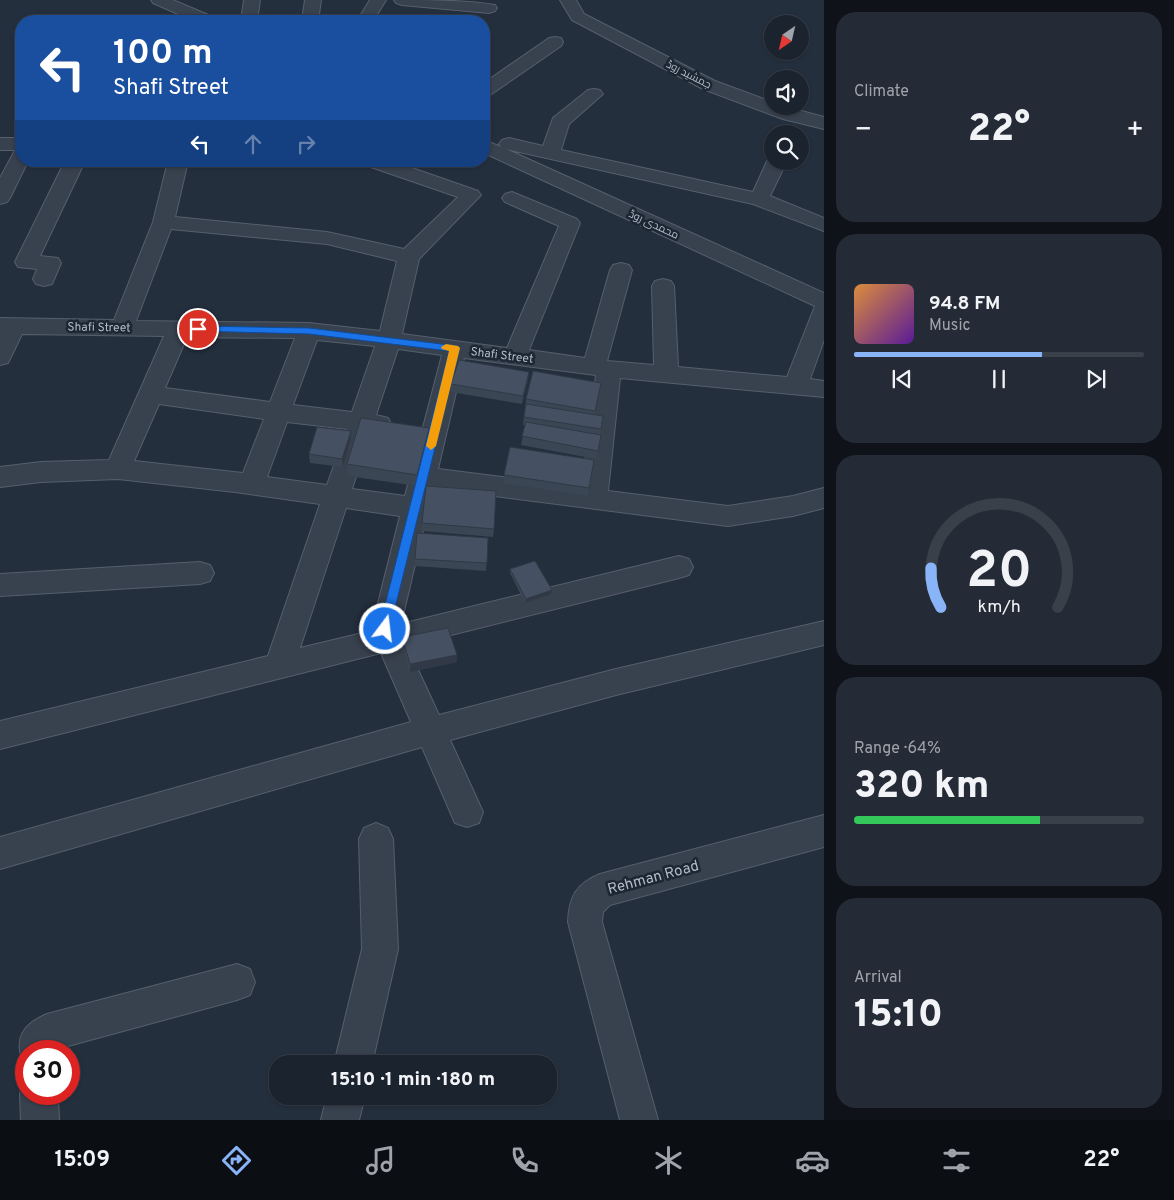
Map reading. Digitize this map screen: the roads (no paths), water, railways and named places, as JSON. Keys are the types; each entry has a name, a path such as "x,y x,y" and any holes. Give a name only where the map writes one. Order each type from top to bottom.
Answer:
{"street":[{"path":"160,0 194,15"},
{"path":"250,15 252,0"},
{"path":"311,15 312,0"},
{"path":"369,15 378,0"},
{"path":"402,0 490,8"},
{"name":"جمشید روڈ","path":"568,0 578,17 709,85 797,116 824,123"},
{"path":"490,88 556,42"},
{"path":"550,153 560,122 594,94"},
{"path":"793,125 797,116"},
{"path":"490,141 492,140 759,199 824,225"},
{"path":"0,144 15,144"},
{"name":"محمدی روڈ","path":"490,148 824,302"},
{"path":"0,198 16,167"},
{"path":"44,279 50,264 26,262 72,167"},
{"path":"122,328 163,222 177,167"},
{"path":"279,666 389,340 409,257 471,195 389,167"},
{"path":"759,199 773,170"},
{"path":"512,198 570,223 515,356"},
{"path":"163,222 326,238 409,257"},
{"path":"594,499 602,368 621,270"},
{"path":"663,286 666,374"},
{"path":"796,385 824,309"},
{"path":"0,357 7,326"},
{"name":"Shafi Street","path":"7,326 309,331 602,368 824,389"},
{"path":"118,469 179,329"},
{"path":"252,485 309,331"},
{"path":"455,348 417,428 424,477 385,629 429,731 467,812"},
{"path":"151,394 279,412 417,428"},
{"path":"0,477 41,472 118,469 252,485 416,508"},
{"path":"424,477 728,516 793,506 824,498"},
{"path":"0,734 679,567"},
{"path":"0,585 200,573"},
{"path":"0,852 429,731 692,662 824,633"},
{"name":"Rehman Road","path":"638,1120 585,922 586,905 600,891 824,831"},
{"path":"355,1055 380,949 376,839"},
{"path":"39,1040 47,1033 237,982"},
{"path":"39,1105 40,1120"},
{"path":"340,1120 344,1105"}]}
